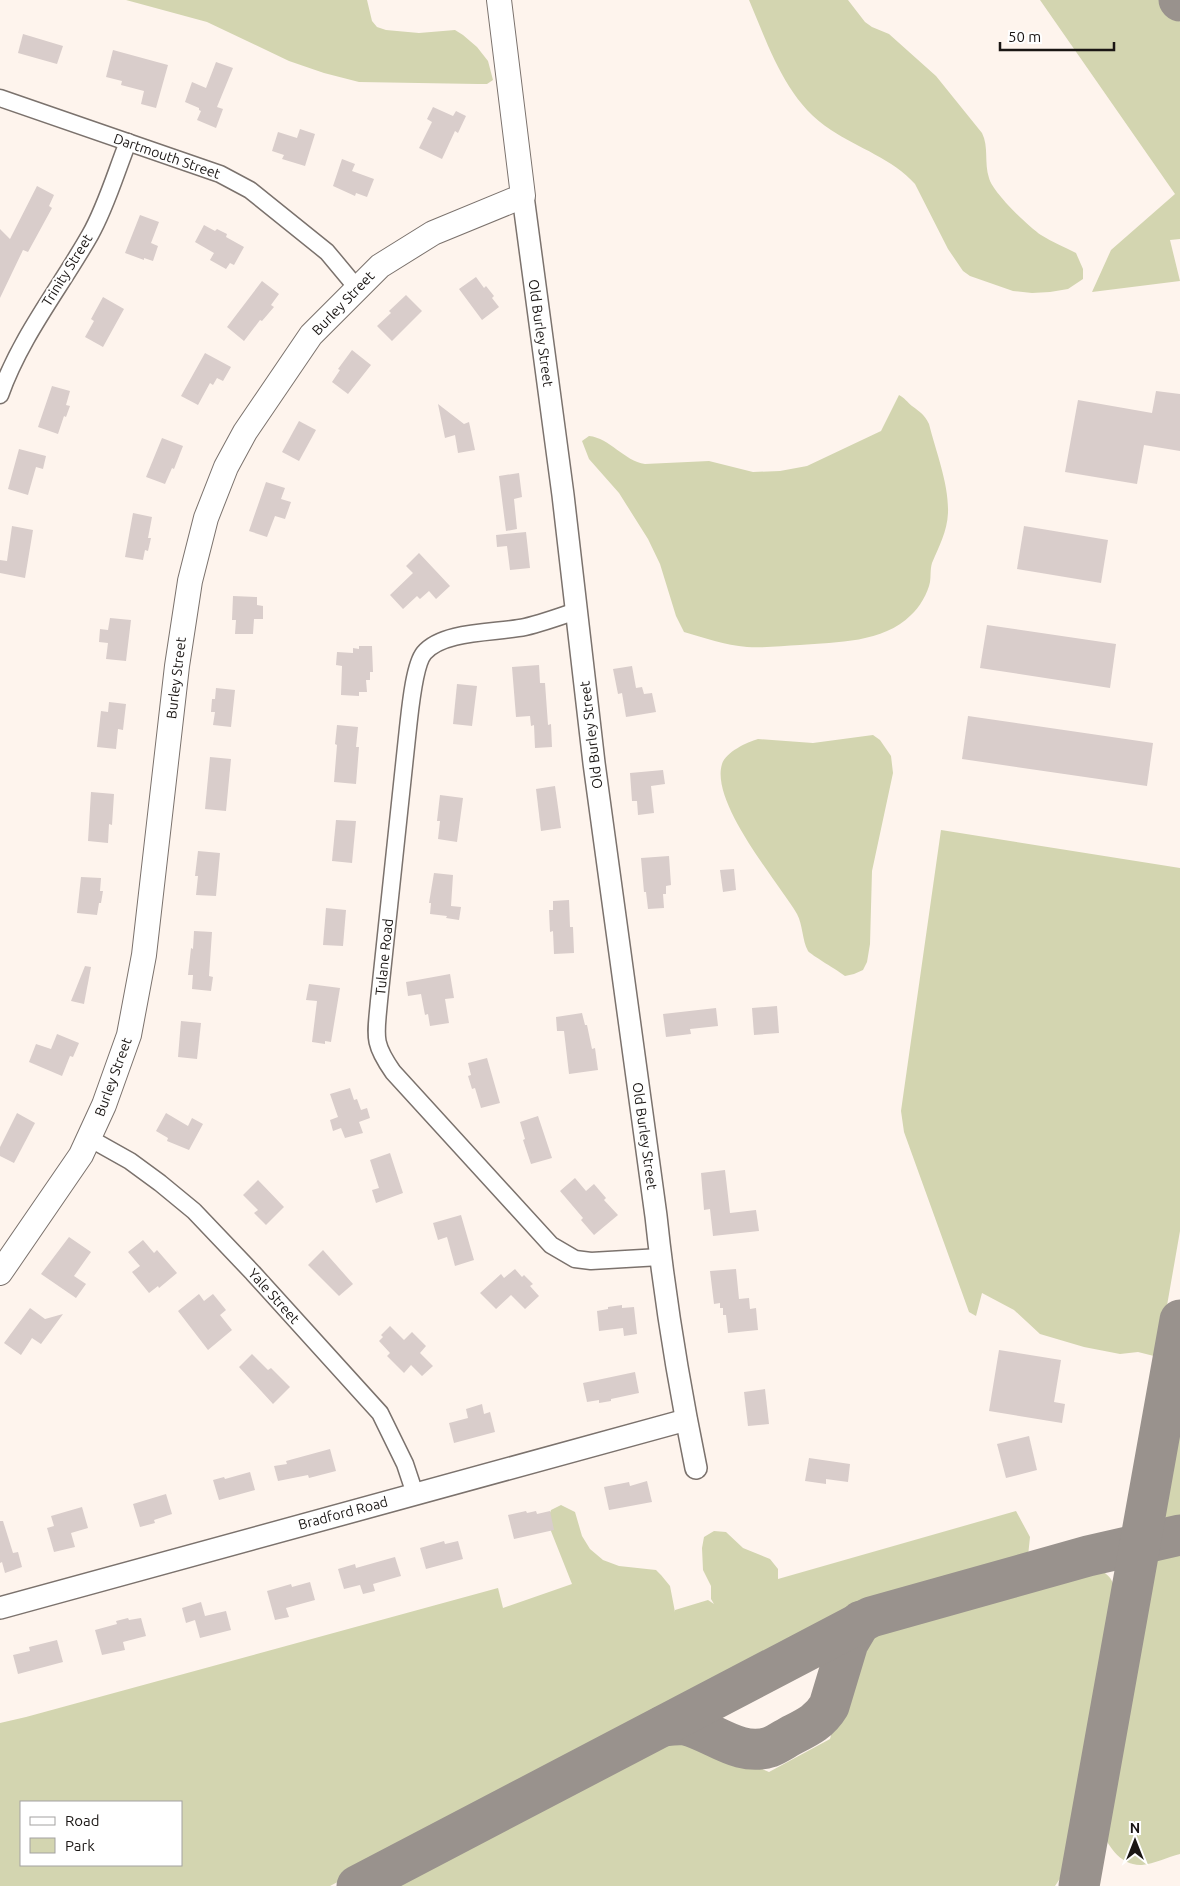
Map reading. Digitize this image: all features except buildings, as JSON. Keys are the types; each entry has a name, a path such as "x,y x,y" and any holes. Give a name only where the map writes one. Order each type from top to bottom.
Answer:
{"main road":[{"name":"Old Burley Street","path":"499,0 523,196"},
{"name":"Burley Street","path":"0,1272 81,1155 104,1105 129,1035 144,955 176,666 190,582 206,518 226,468 244,432 312,335 380,266 433,233 523,196"}],"street":[{"name":"Dartmouth Street","path":"0,98 220,174 250,190 326,252 357,288"},
{"name":"Trinity Street","path":"0,395 9,370 36,319 91,234 128,142"},
{"name":"Old Burley Street","path":"523,196 561,476 594,762 660,1257 678,1381 696,1468"},
{"name":"Tulane Road","path":"576,612 525,627 452,637 434,644 422,654 413,690 408,728 377,1020 377,1046 393,1072 551,1245 575,1258 591,1261 660,1257"},
{"name":"Yale Street","path":"89,1138 130,1161 160,1183 194,1211 253,1273 380,1413 405,1464 415,1494"},
{"name":"Bradford Road","path":"0,1608 686,1420"}],"green space":[{"path":"126,0 367,0 372,21 377,27 386,30 419,33 455,30 463,35 477,47 488,61 493,80 487,84 359,82 289,61 207,22"},
{"path":"749,0 848,0 865,22 889,34 936,76 982,133 989,178 997,192 1035,231 1076,253 1083,269 1083,279 1068,289 1032,293 1013,291 970,276 963,271 948,249 915,184 886,161 831,130 815,118 802,104 781,72"},
{"path":"1040,0 1162,0 1180,22 1180,239 1170,240 1180,281 1092,292 1111,250 1175,194"},
{"path":"899,395 922,413 929,424 948,502 946,526 932,563 927,591 914,612 900,624 887,631 844,642 747,647 723,643 684,632 676,616 660,564 648,539 619,493 589,459 582,441 589,436 597,438 630,459 645,464 709,461 753,472 780,471 807,466 881,431"},
{"path":"873,735 880,740 891,756 893,773 872,871 870,944 867,962 863,970 845,976 808,951 797,914 735,820 726,799 721,780 722,764 732,752 758,739 813,743"},
{"path":"941,830 1180,868 1180,1231 1158,1357 1138,1352 1120,1354 1084,1347 1040,1334 1014,1310 982,1293 976,1316 969,1312 904,1132 901,1111"},
{"path":"1180,1396 1180,1523 1165,1517 1161,1504"},
{"path":"561,1505 575,1512 582,1536 590,1549 603,1560 619,1566 656,1570 661,1575 670,1586 675,1612 675,1610 708,1600 714,1604 711,1599 711,1586 703,1570 702,1548 704,1537 714,1531 726,1532 743,1548 770,1559 778,1569 778,1579 1016,1511 1030,1537 1028,1556 865,1605 330,1886 0,1886 0,1723 498,1588 503,1608 572,1584 547,1521 551,1510"},
{"path":"1180,1549 1180,1854 1147,1864 1134,1864 1127,1862 1115,1853 1106,1840 1101,1827 1146,1578 1159,1559 1168,1553"},
{"path":"1097,1569 1105,1573 1110,1579 1114,1585 1115,1594 1069,1865 1055,1886 385,1886 670,1737 692,1738 769,1772 830,1739 854,1647 862,1635 890,1624 1074,1570"}],"taxiway":[{"path":"1079,1886 1180,1320"},
{"path":"357,1886 871,1617 1088,1556 1180,1535"},
{"path":"663,1726 686,1725 748,1749 759,1749 776,1744 818,1720 829,1706 848,1643 861,1621"}]}
